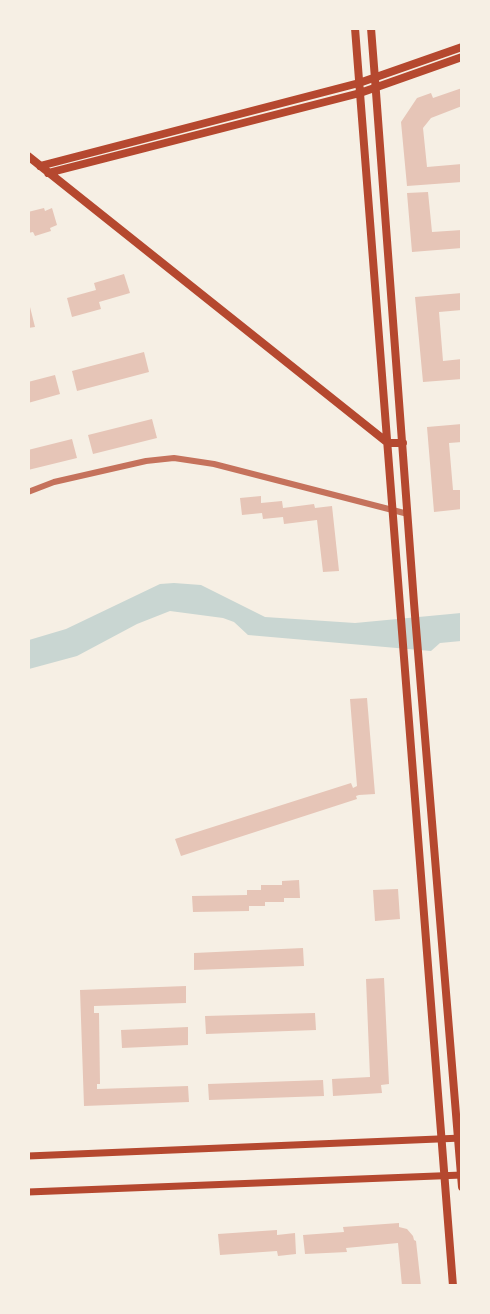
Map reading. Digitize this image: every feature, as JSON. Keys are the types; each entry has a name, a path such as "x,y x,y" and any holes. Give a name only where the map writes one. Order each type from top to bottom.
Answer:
{"main road":[{"path":"355,28 453,1286"},
{"path":"371,28 418,657 460,1138 462,1187"},
{"path":"40,166 375,79 462,47"},
{"path":"48,173 360,93 462,57"},
{"path":"28,156 388,443 403,443"},
{"path":"28,1156 460,1138"},
{"path":"28,1192 461,1175"}],"street":[{"path":"28,492 54,482 146,461 174,458 214,464 408,514"}],"shaded area":[{"path":"160,584 201,585 265,617 355,623 461,613 461,641 440,643 431,651 248,635 234,622 223,618 170,611 137,624 77,656 29,669 29,640 66,629"}],"building":[{"path":"462,88 462,106 431,118 423,128 427,167 462,164 462,182 407,186 401,122 417,98 431,93 433,98"},
{"path":"428,192 432,232 462,230 462,248 412,252 407,193"},
{"path":"44,208 45,211 52,208 57,225 50,228 51,231 35,236 33,232 28,233 28,212"},
{"path":"124,274 130,293 99,302 101,309 72,317 67,298 96,290 94,283"},
{"path":"462,293 462,310 439,312 443,361 462,359 462,379 423,382 415,297"},
{"path":"28,307 30,307 35,327 28,328"},
{"path":"144,352 149,372 77,391 72,371"},
{"path":"55,375 60,394 28,403 28,382"},
{"path":"152,419 157,438 93,454 88,435"},
{"path":"462,424 462,442 449,443 453,490 462,490 462,509 434,512 427,427"},
{"path":"72,439 77,458 28,470 28,450"},
{"path":"261,496 261,503 282,501 283,508 314,504 315,508 332,506 339,571 323,572 317,520 284,524 283,517 263,519 262,513 242,515 240,498"},
{"path":"367,698 375,794 359,795 356,796 357,799 181,856 175,839 351,783 353,788 357,786 350,699"},
{"path":"299,880 300,898 284,898 284,902 265,902 265,906 249,906 249,911 193,912 192,896 247,895 247,890 261,890 261,885 282,885 282,881"},
{"path":"398,889 400,919 375,921 373,890"},
{"path":"303,948 304,966 194,970 194,953"},
{"path":"384,978 389,1084 381,1085 382,1093 333,1096 332,1079 370,1077 366,979"},
{"path":"186,986 186,1003 94,1006 94,1013 99,1013 100,1084 97,1084 97,1089 188,1086 189,1102 84,1106 80,990"},
{"path":"315,1013 316,1030 206,1034 205,1016"},
{"path":"188,1027 188,1045 122,1048 121,1030"},
{"path":"323,1080 324,1096 209,1100 208,1084"},
{"path":"399,1223 399,1227 407,1229 416,1241 421,1286 402,1286 398,1243 346,1248 347,1252 305,1254 303,1235 344,1232 343,1227"},
{"path":"277,1230 277,1235 295,1233 296,1254 278,1256 277,1251 220,1255 218,1234"}]}
